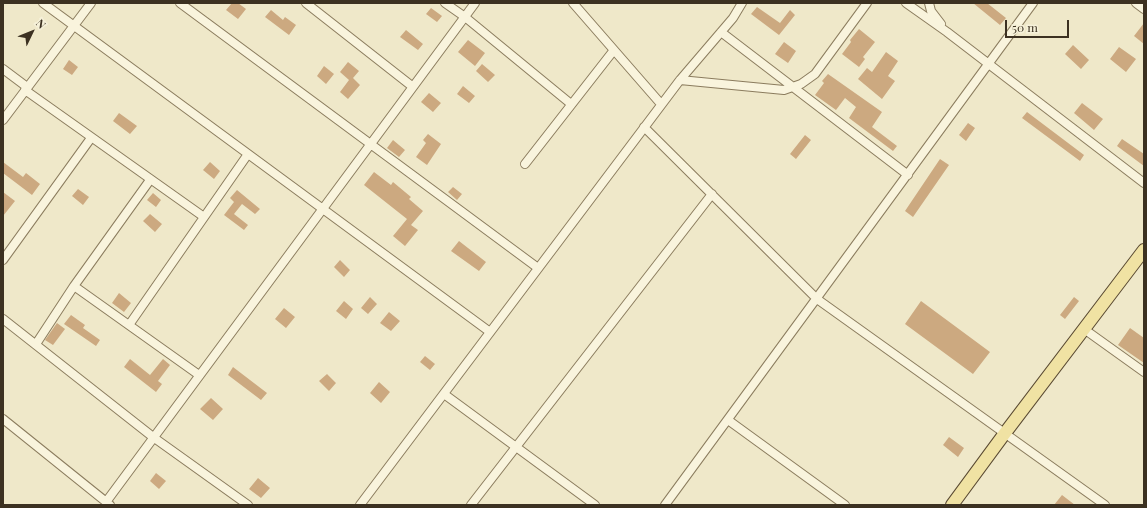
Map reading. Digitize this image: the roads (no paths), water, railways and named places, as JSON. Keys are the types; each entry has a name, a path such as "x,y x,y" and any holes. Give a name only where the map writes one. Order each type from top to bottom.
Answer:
{"main road":[{"path":"952,505 1144,250"}],"street":[{"path":"43,3 490,332"},
{"path":"3,120 90,3"},
{"path":"180,3 538,268"},
{"path":"306,3 413,87"},
{"path":"445,3 465,17 571,104"},
{"path":"3,419 108,503 153,437 475,3"},
{"path":"573,3 662,104"},
{"path":"360,505 644,127 680,80 733,18 742,3"},
{"path":"680,80 784,90 801,84 815,74 867,3"},
{"path":"906,3 947,32 1144,183"},
{"path":"929,3 931,11 947,32"},
{"path":"665,505 1033,3"},
{"path":"1136,3 1144,9"},
{"path":"721,32 908,175"},
{"path":"525,164 614,50"},
{"path":"3,69 26,89 91,138 204,218"},
{"path":"644,127 817,299 1105,505"},
{"path":"3,260 91,138"},
{"path":"129,325 248,154"},
{"path":"36,344 74,286 150,180"},
{"path":"471,505 712,194"},
{"path":"74,286 199,375"},
{"path":"3,319 153,437 248,505"},
{"path":"1084,329 1144,372"},
{"path":"444,394 595,505"},
{"path":"728,420 845,505"}]}
